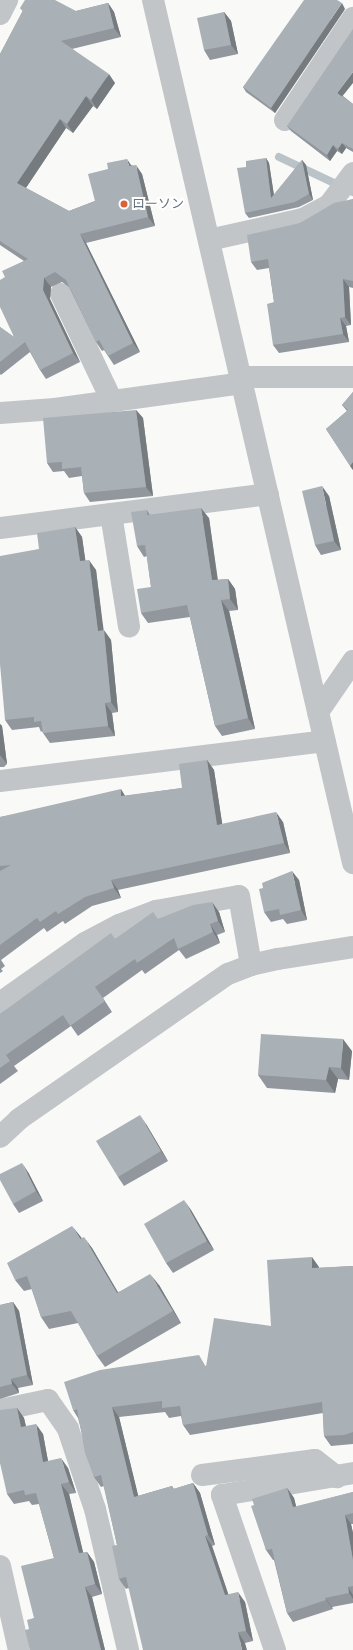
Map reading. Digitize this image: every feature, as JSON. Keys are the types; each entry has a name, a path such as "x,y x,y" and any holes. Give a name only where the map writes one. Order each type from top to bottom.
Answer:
{"street":[{"path":"0,14 7,0"},
{"path":"153,0 353,862"},
{"path":"285,120 353,18"},
{"path":"209,240 303,219 329,205 346,182"},
{"path":"62,294 112,401"},
{"path":"0,413 112,401 241,380 353,377"},
{"path":"0,528 268,494"},
{"path":"111,514 129,627"},
{"path":"318,712 353,661"},
{"path":"0,781 325,741"},
{"path":"0,1003 85,943 119,924 156,911 239,896 251,965"},
{"path":"0,1137 20,1119 201,991 228,974 251,965 353,947"},
{"path":"0,1410 48,1400 68,1429 95,1509 128,1650"},
{"path":"202,1475 315,1460 345,1475"},
{"path":"275,1650 222,1495 345,1475"},
{"path":"2,1572 19,1650"}],"building":[{"path":"25,0 55,0 76,11 108,3 114,28 61,41 109,74 91,100 86,96 67,124 60,119 17,183 69,211 95,201 88,174 108,169 107,163 127,159 129,166 136,165 148,217 80,234 133,343 108,356 99,340 96,342 66,280 55,272 44,278 43,290 73,353 40,370 25,342 0,362 0,327 14,337 0,307 0,280 5,277 2,271 28,259 0,241 0,54 23,10 20,8"},
{"path":"304,0 337,0 342,3 271,108 243,87"},
{"path":"224,12 231,45 204,50 197,18"},
{"path":"353,29 353,72 337,93 353,104 353,149 342,143 338,149 333,145 327,155 287,126"},
{"path":"266,158 271,198 302,160 309,194 295,202 245,213 237,168 246,167 246,161"},
{"path":"353,199 353,281 343,279 345,317 340,318 343,334 273,345 267,304 274,302 268,259 251,262 247,235 300,223 334,203"},
{"path":"353,392 353,462 350,466 326,429 348,410 342,405"},
{"path":"136,410 146,487 84,493 81,467 62,469 62,462 47,463 43,418"},
{"path":"322,486 334,541 315,545 302,491"},
{"path":"201,508 212,580 228,579 230,599 221,600 248,718 215,726 187,605 141,613 137,589 151,587 145,545 137,546 131,512 147,510 147,515"},
{"path":"75,527 80,561 89,560 98,631 104,630 111,702 105,703 108,726 43,733 41,721 34,722 34,717 5,720 0,664 0,556 39,549 37,533"},
{"path":"207,760 217,825 276,812 284,843 111,880 114,888 85,897 58,914 56,911 40,922 37,918 0,945 0,871 11,865 0,866 0,817 121,789 121,796 182,788 179,764"},
{"path":"292,871 301,910 280,915 279,909 264,912 259,889 263,888 262,883"},
{"path":"212,902 218,921 210,924 213,932 178,949 174,938 137,963 135,959 95,987 105,1001 70,1026 63,1015 6,1055 10,1061 0,1068 0,1014 111,933 115,939 153,912 158,919 193,905"},
{"path":"261,1034 343,1039 341,1068 329,1067 326,1080 258,1075"},
{"path":"140,1115 161,1151 118,1177 96,1141"},
{"path":"22,1163 36,1191 13,1204 0,1180 0,1174"},
{"path":"184,1200 207,1241 166,1263 144,1224"},
{"path":"72,1226 80,1239 84,1237 117,1293 150,1274 173,1311 97,1356 71,1311 41,1317 27,1276 15,1280 7,1263"},
{"path":"312,1257 312,1268 353,1266 353,1432 344,1435 324,1436 322,1402 183,1425 180,1406 162,1408 162,1401 112,1407 134,1497 172,1486 173,1489 193,1483 208,1535 205,1536 225,1595 238,1592 246,1631 238,1632 242,1650 143,1650 126,1577 119,1579 112,1546 117,1545 101,1475 94,1477 85,1453 77,1409 73,1410 64,1382 100,1370 199,1355 206,1367 214,1318 271,1326 267,1260"},
{"path":"13,1302 27,1375 11,1379 12,1384 0,1387 0,1305"},
{"path":"17,1408 21,1427 36,1424 43,1462 61,1458 69,1482 61,1484 79,1553 87,1552 95,1584 85,1587 101,1650 30,1650 25,1630 29,1629 27,1620 34,1618 21,1566 54,1558 36,1493 25,1495 24,1490 7,1494 0,1463 0,1410"},
{"path":"287,1488 293,1507 353,1492 353,1513 345,1515 353,1560 353,1586 348,1587 349,1593 325,1598 326,1600 287,1613 272,1549 266,1550 251,1506 254,1505 252,1499"}],"waterway":[{"path":"279,157 353,192"}],"place":[{"name":"ローソン","path":"124,204"}]}
